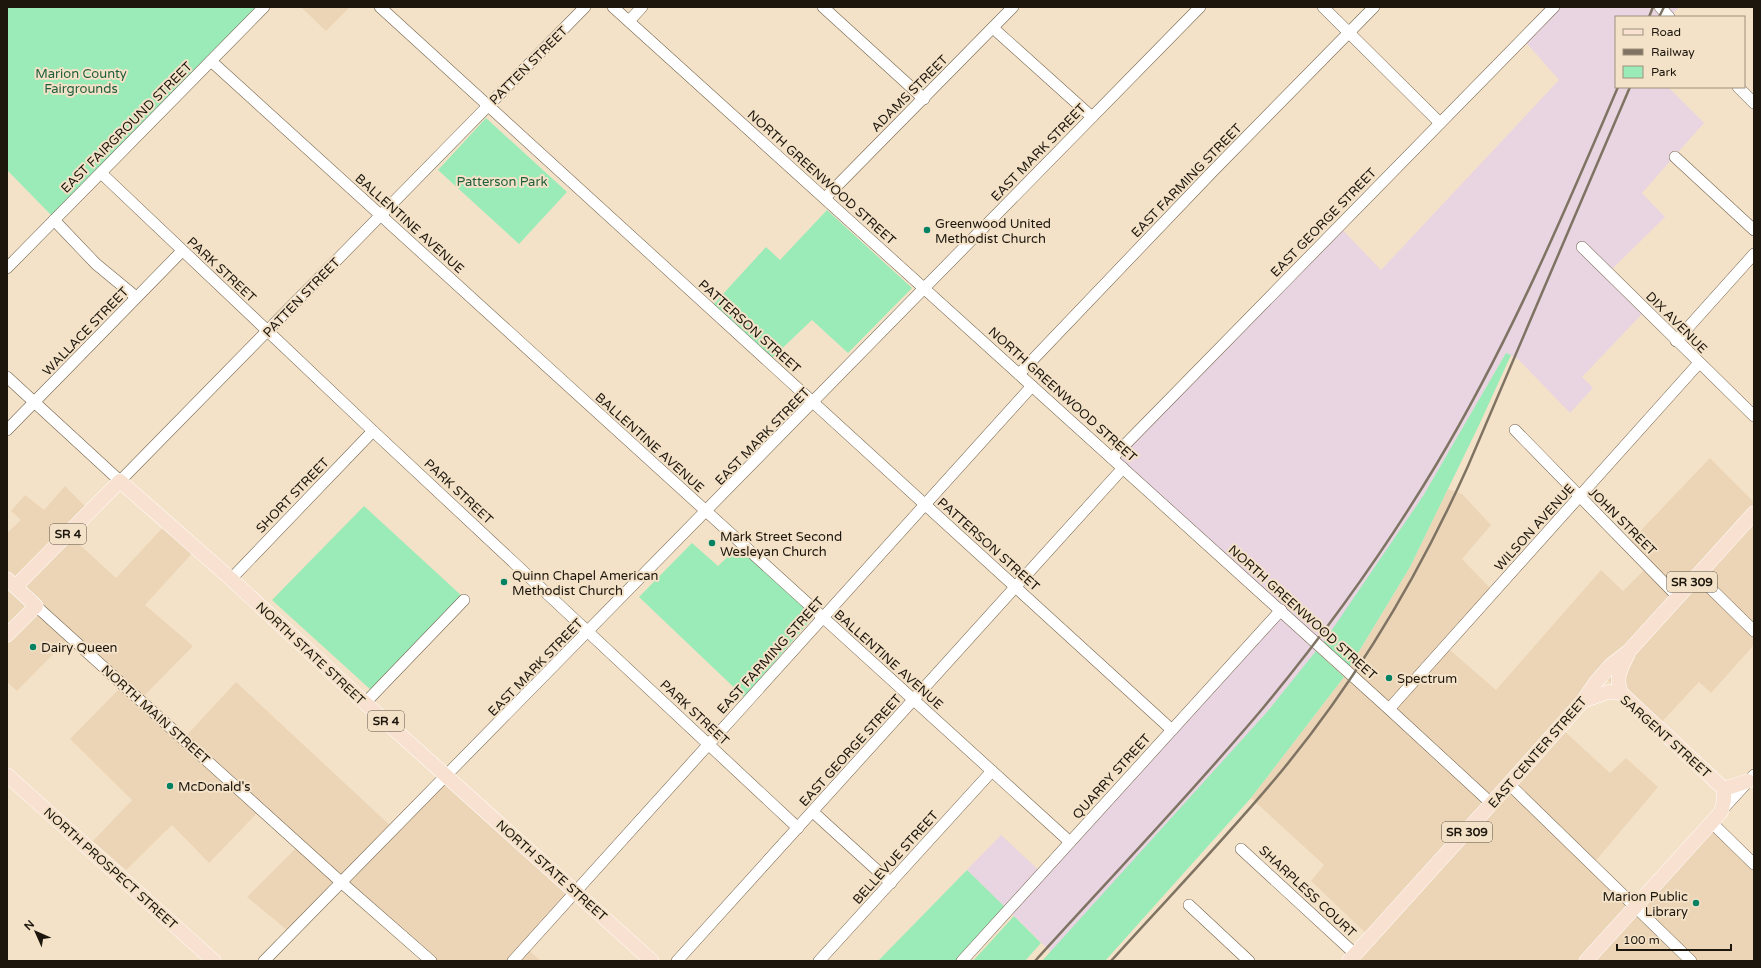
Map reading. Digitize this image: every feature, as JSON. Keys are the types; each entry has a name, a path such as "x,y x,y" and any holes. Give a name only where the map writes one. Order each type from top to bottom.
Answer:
{"main road":[{"name":"NORTH STATE STREET","path":"120,481 231,579 365,703 652,961"},
{"name":"PATTEN STREET","path":"12,582 120,481"},
{"name":"EAST CENTER STREET","path":"1352,958 1492,804 1583,701 1596,682 1611,665 1629,651 1754,513"},
{"name":"NORTH MAIN STREET","path":"12,582 36,606"},
{"path":"7,635 36,606"},
{"name":"EAST CENTER STREET","path":"1620,693 1617,683 1620,670 1629,651"},
{"name":"SARGENT STREET","path":"1583,701 1608,692 1620,693 1724,789"},
{"name":"NORTH PROSPECT STREET","path":"7,775 214,961"},
{"path":"1586,961 1716,817 1724,800 1724,789 1751,778"}],"street":[{"name":"EAST FAIRGROUND STREET","path":"7,268 264,7"},
{"name":"PATTERSON STREET","path":"380,7 1172,730"},
{"name":"PATTEN STREET","path":"120,481 585,7"},
{"name":"NORTH GREENWOOD STREET","path":"613,7 1389,708 1492,804"},
{"path":"628,21 642,7"},
{"path":"823,7 924,99"},
{"name":"EAST MARK STREET","path":"264,961 589,632 1200,7"},
{"path":"1323,7 1350,32 1440,123"},
{"name":"EAST FARMING STREET","path":"1019,374 1374,7"},
{"name":"EAST GEORGE STREET","path":"1112,458 1554,7"},
{"path":"1660,7 1668,16"},
{"name":"ADAMS STREET","path":"825,198 1012,8"},
{"path":"993,28 1092,117"},
{"name":"BALLENTINE AVENUE","path":"211,61 1070,842"},
{"path":"1739,88 1754,102"},
{"path":"1675,157 1754,230"},
{"name":"PARK STREET","path":"101,173 373,431 798,828"},
{"path":"54,220 96,264 136,297"},
{"name":"DIX AVENUE","path":"1582,247 1754,416"},
{"name":"WALLACE STREET","path":"7,430 182,251"},
{"path":"1676,341 1754,254"},
{"name":"WILSON AVENUE","path":"1389,708 1699,363"},
{"name":"NORTH STATE STREET","path":"7,376 120,481"},
{"name":"EAST FARMING STREET","path":"513,961 1032,386"},
{"name":"JOHN STREET","path":"1515,430 1678,597"},
{"name":"SHORT STREET","path":"231,579 373,431"},
{"name":"EAST GEORGE STREET","path":"677,961 1123,468"},
{"path":"1698,576 1754,631"},
{"path":"365,703 464,600"},
{"name":"NORTH MAIN STREET","path":"36,606 342,883 431,961"},
{"name":"QUARRY STREET","path":"962,961 1280,610"},
{"name":"BELLEVUE STREET","path":"819,961 992,771"},
{"path":"1751,778 1716,817 1754,864"},
{"path":"1509,784 1691,961"},
{"path":"813,812 891,882"},
{"name":"SHARPLESS COURT","path":"1242,849 1352,958"},
{"path":"1189,905 1249,961"}],"shaded area":[{"path":"301,7 350,7 326,31"},
{"path":"1552,7 1679,7 1671,16 1615,16 1615,88 1669,88 1704,123 1642,193 1665,217 1607,274 1644,312 1582,377 1593,388 1570,413 1519,360 1506,353 1423,496 1330,634 1267,712 1051,952 967,870 1001,835 1045,876 1281,612 1110,457 1338,225 1381,270 1559,80 1522,38"},
{"path":"1710,458 1754,502 1754,645 1711,693 1699,682 1656,728 1607,679 1562,729 1610,773 1626,758 1658,787 1593,864 1636,906 1712,824 1754,864 1754,960 1352,961 1372,939 1311,881 1324,865 1251,798 1344,677 1410,567 1448,489 1462,494 1491,525 1462,559 1493,591 1443,644 1496,690 1601,570 1623,591 1645,569 1624,548"},
{"path":"65,486 91,512 68,534 116,578 167,523 197,548 145,605 193,646 141,699 184,738 236,682 394,829 447,777 576,891 526,948 541,961 430,961 345,883 293,935 247,897 301,843 263,807 209,863 172,825 126,870 93,841 132,800 70,739 123,685 69,638 17,691 7,682 7,533 21,520 11,511 25,495 44,510"}],"green space":[{"name":"Marion County Fairgrounds","path":"7,7 257,7 52,216 7,170"},
{"name":"Patterson Park","path":"486,118 567,192 519,244 438,170"},
{"path":"827,210 912,288 848,353 812,320 771,359 712,306 766,247 780,260"},
{"path":"1506,353 1511,355 1480,423 1410,567 1349,668 1323,643 1423,496"},
{"path":"364,506 463,597 371,690 272,600"},
{"path":"692,543 718,566 739,546 815,615 744,697 639,597"},
{"path":"1316,651 1344,677 1251,798 1105,961 1042,961 1267,712"},
{"path":"967,870 1009,911 962,961 878,961"},
{"path":"1014,916 1041,943 1025,961 973,961"}],"railway":[{"path":"1649,16 1653,7"},
{"path":"1660,16 1664,7"},
{"path":"1035,961 1179,804 1263,708 1354,590 1417,497 1462,420 1511,327 1555,232 1618,88"},
{"path":"1111,961 1218,845 1280,773 1335,702 1384,626 1429,547 1468,466 1630,88"}],"place":[{"name":"Greenwood United Methodist Church","path":"927,230"},
{"name":"Mark Street Second Wesleyan Church","path":"712,543"},
{"name":"Quinn Chapel American Methodist Church","path":"504,582"},
{"name":"Dairy Queen","path":"33,647"},
{"name":"Spectrum","path":"1389,678"},
{"name":"McDonald's","path":"170,786"},
{"name":"Marion Public Library","path":"1696,903"}]}
